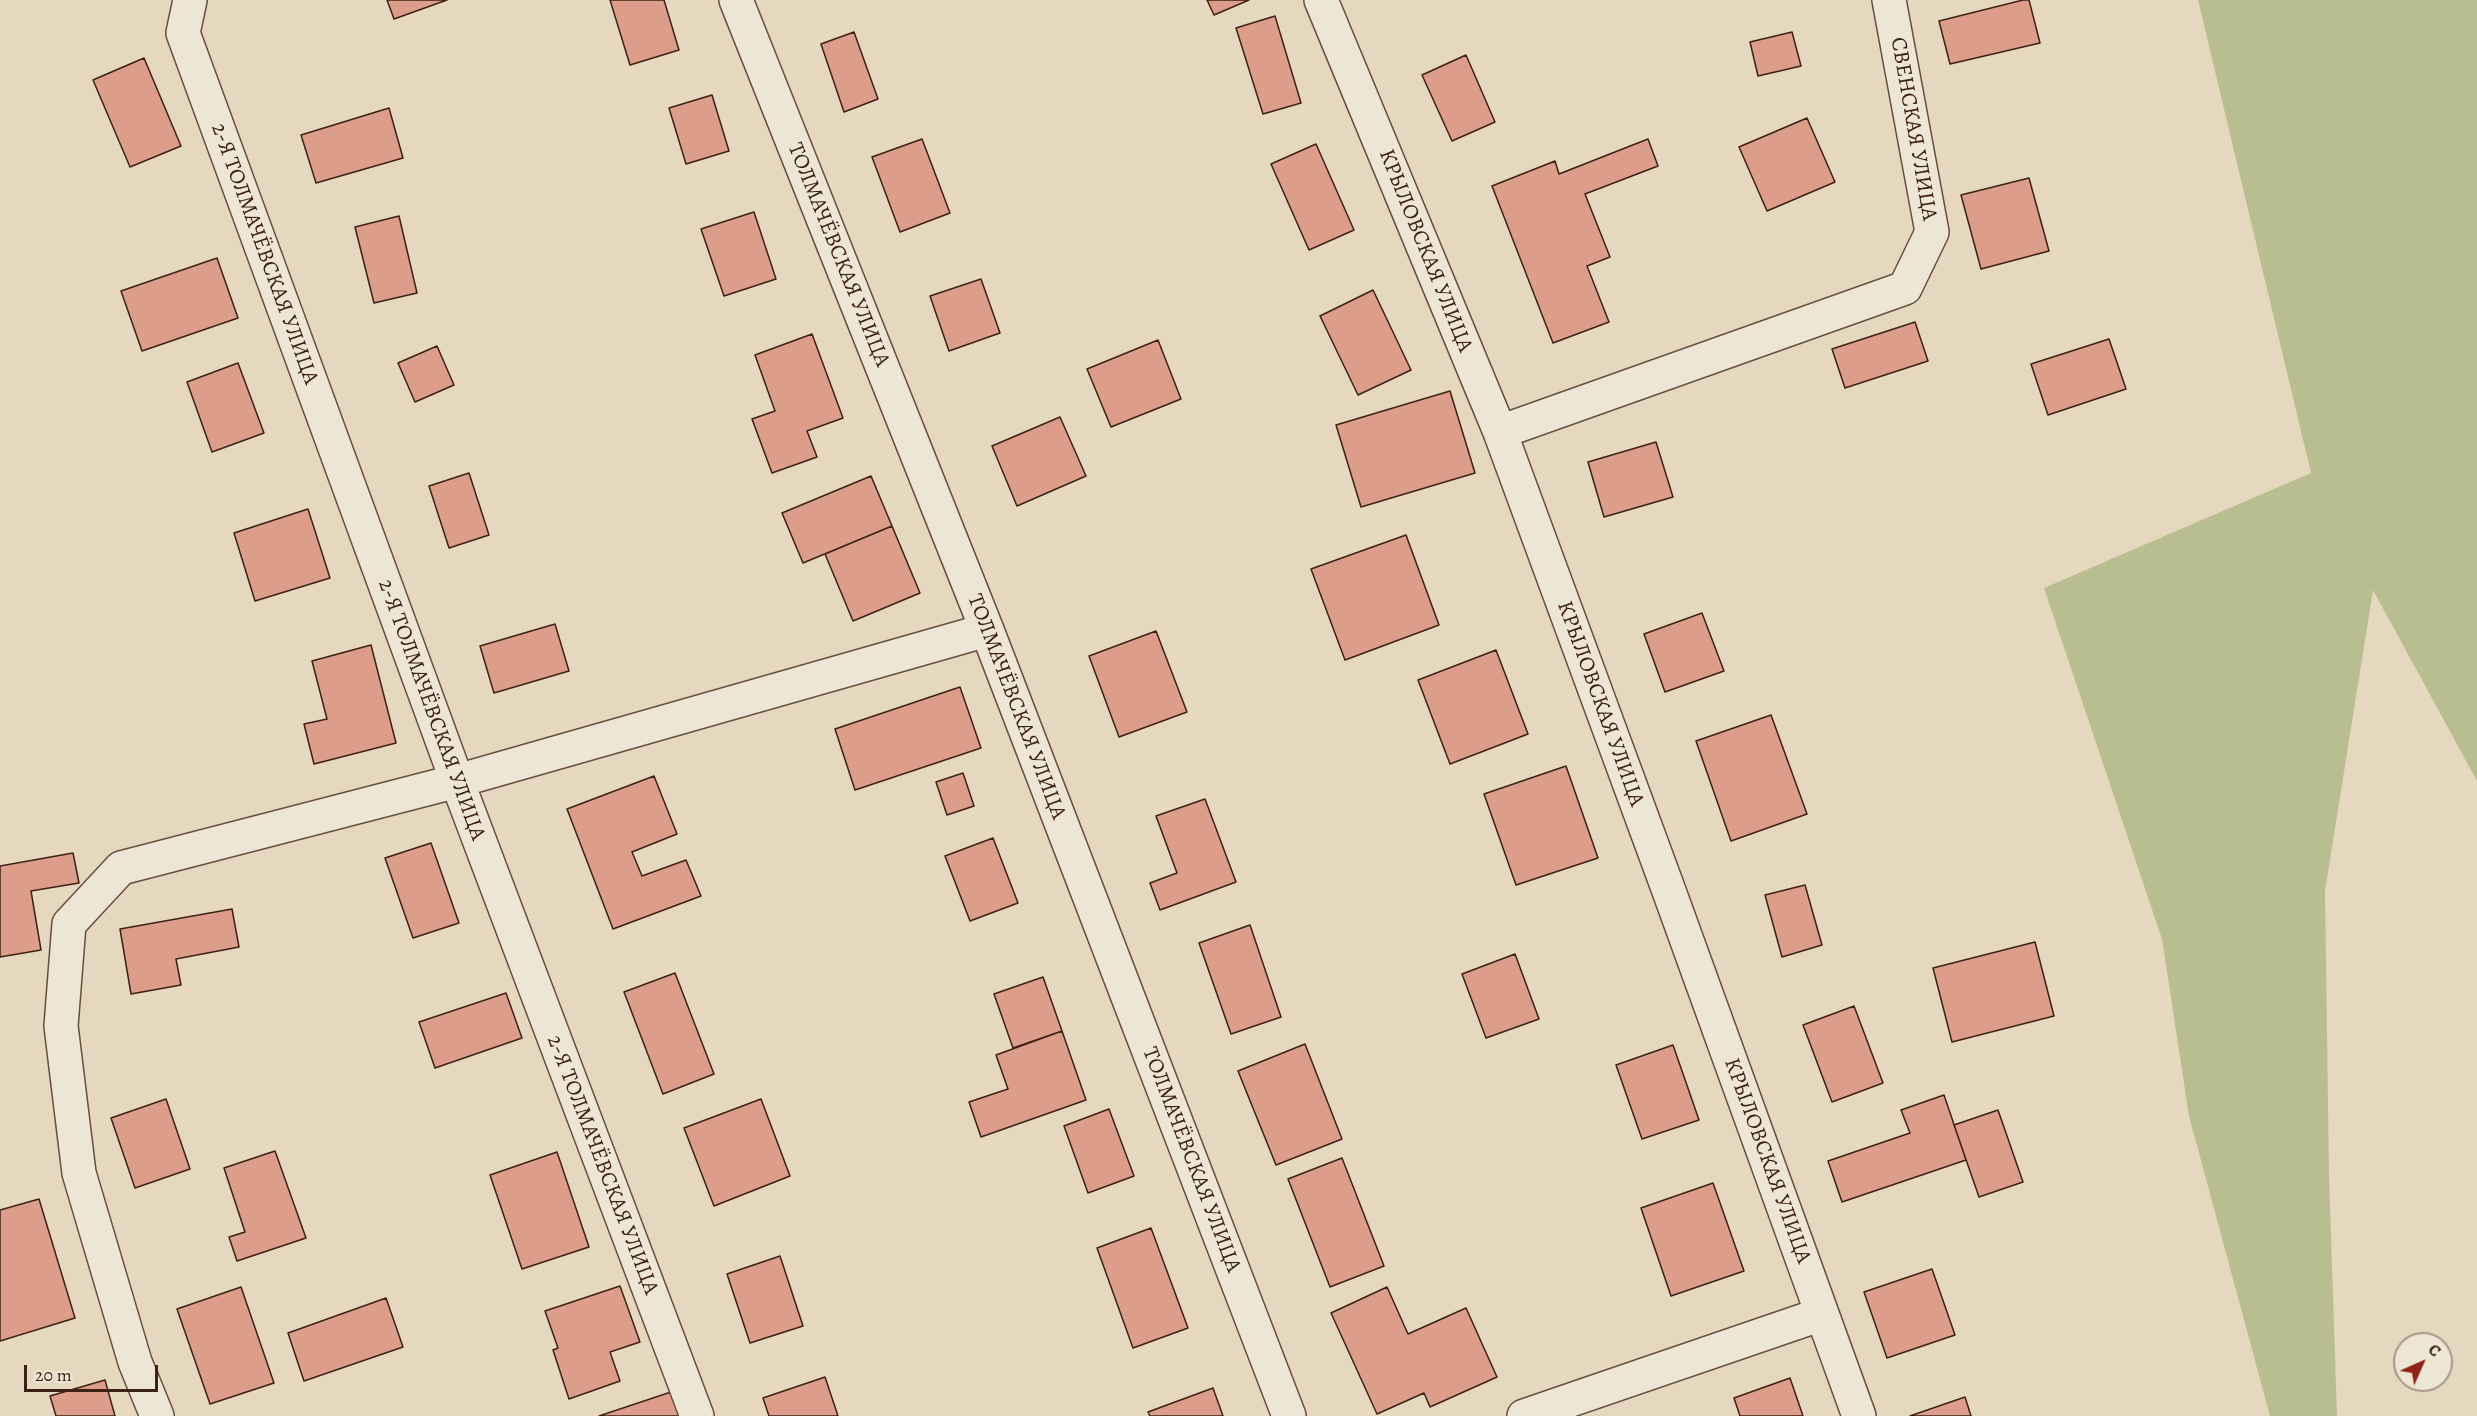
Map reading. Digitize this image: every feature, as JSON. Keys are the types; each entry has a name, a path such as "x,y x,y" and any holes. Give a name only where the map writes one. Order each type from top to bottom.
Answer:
{"street":[{"name":"2-Я ТОЛМАЧЁВСКАЯ УЛИЦА","path":"190,0 183,33 457,781 697,1416"},
{"name":"ТОЛМАЧЁВСКАЯ УЛИЦА","path":"736,0 987,630 1289,1416"},
{"name":"КРЫЛОВСКАЯ УЛИЦА","path":"1321,0 1500,432 1859,1416"},
{"name":"СВЕНСКАЯ УЛИЦА","path":"1500,432 1905,288 1932,232 1888,0"},
{"path":"157,1416 135,1362 79,1173 61,1026 69,924 121,868 457,781 987,630"},
{"path":"1524,1416 1822,1314"}],"green space":[{"path":"2198,0 2477,0 2477,781 2373,590 2325,891 2329,1175 2337,1416 2270,1416 2189,1116 2162,939 2044,588 2311,473"}],"building":[{"path":"387,0 447,0 394,19"},
{"path":"610,0 664,0 679,50 630,65"},
{"path":"1207,0 1249,0 1214,15"},
{"path":"2029,0 2040,43 1950,64 1939,21"},
{"path":"1275,16 1301,103 1263,114 1236,28"},
{"path":"854,32 878,99 844,112 821,44"},
{"path":"1792,32 1801,66 1758,76 1750,42"},
{"path":"1466,55 1495,122 1452,141 1422,75"},
{"path":"144,58 181,146 130,167 93,80"},
{"path":"712,95 729,151 686,164 669,108"},
{"path":"389,108 403,158 316,183 301,135"},
{"path":"1807,118 1835,182 1767,211 1739,147"},
{"path":"922,139 950,213 900,232 872,157"},
{"path":"1648,139 1658,166 1585,194 1610,257 1587,266 1609,322 1553,343 1492,186 1555,161 1559,174"},
{"path":"1316,144 1354,230 1309,250 1271,164"},
{"path":"2029,178 2049,251 1981,269 1961,195"},
{"path":"754,212 776,279 724,296 701,229"},
{"path":"399,216 417,293 374,303 355,227"},
{"path":"217,258 238,318 142,351 121,291"},
{"path":"981,279 1000,333 949,351 930,296"},
{"path":"1373,290 1411,370 1358,395 1320,316"},
{"path":"1915,322 1928,361 1845,388 1832,349"},
{"path":"812,334 843,418 807,431 817,457 772,473 752,419 775,411 755,355"},
{"path":"2109,339 2126,389 2048,415 2031,364"},
{"path":"1158,340 1181,399 1111,427 1087,369"},
{"path":"437,346 454,385 415,402 398,363"},
{"path":"238,363 264,433 212,452 187,382"},
{"path":"1450,391 1475,473 1361,507 1336,425"},
{"path":"1060,417 1086,476 1017,506 992,446"},
{"path":"1656,442 1673,497 1604,517 1588,462"},
{"path":"469,473 489,535 449,548 429,486"},
{"path":"871,476 892,526 803,563 782,513"},
{"path":"308,509 330,578 255,601 234,533"},
{"path":"892,526 920,593 853,621 825,554"},
{"path":"1406,535 1439,625 1345,660 1311,569"},
{"path":"1702,613 1724,671 1665,692 1644,634"},
{"path":"555,624 569,671 494,693 480,646"},
{"path":"1156,631 1187,712 1119,737 1089,656"},
{"path":"371,645 396,743 314,764 304,724 327,719 312,661"},
{"path":"1496,650 1528,734 1450,764 1418,680"},
{"path":"960,687 981,748 855,790 835,729"},
{"path":"1771,715 1807,814 1731,841 1696,741"},
{"path":"1566,766 1598,858 1516,885 1484,794"},
{"path":"963,773 974,806 947,815 936,782"},
{"path":"654,776 677,834 632,852 642,876 686,860 701,896 613,929 567,809"},
{"path":"1205,799 1236,882 1160,910 1150,883 1177,873 1156,816"},
{"path":"993,838 1018,903 970,921 945,856"},
{"path":"431,843 459,923 413,938 385,858"},
{"path":"73,853 79,883 31,891 41,950 0,957 0,866"},
{"path":"1805,885 1822,945 1782,957 1765,895"},
{"path":"232,909 239,947 176,959 181,985 131,994 120,929"},
{"path":"1250,925 1281,1017 1231,1034 1199,943"},
{"path":"2035,942 2054,1016 1952,1042 1933,968"},
{"path":"1515,954 1539,1019 1486,1038 1462,974"},
{"path":"675,973 714,1074 663,1094 624,992"},
{"path":"1043,977 1062,1031 1013,1048 994,994"},
{"path":"506,993 522,1038 435,1068 419,1022"},
{"path":"1854,1006 1883,1083 1832,1102 1803,1025"},
{"path":"1062,1031 1086,1100 981,1137 969,1102 1008,1089 996,1055"},
{"path":"1305,1044 1342,1139 1276,1165 1238,1071"},
{"path":"1673,1045 1699,1120 1642,1139 1616,1065"},
{"path":"1944,1095 1966,1160 1842,1202 1828,1161 1910,1133 1901,1110"},
{"path":"166,1099 190,1169 135,1188 111,1118"},
{"path":"761,1099 790,1176 714,1206 684,1128"},
{"path":"1109,1109 1134,1176 1088,1193 1064,1126"},
{"path":"1998,1110 2023,1182 1979,1197 1954,1125"},
{"path":"275,1151 306,1238 237,1261 229,1237 245,1232 224,1168"},
{"path":"557,1152 589,1247 522,1269 490,1175"},
{"path":"1342,1158 1384,1266 1330,1287 1288,1179"},
{"path":"1713,1183 1744,1271 1671,1296 1641,1208"},
{"path":"39,1199 75,1318 0,1341 0,1210"},
{"path":"1151,1228 1188,1328 1133,1348 1097,1248"},
{"path":"780,1256 803,1326 750,1343 727,1274"},
{"path":"1932,1269 1955,1335 1887,1358 1864,1292"},
{"path":"620,1286 640,1342 610,1352 620,1381 569,1399 553,1350 558,1348 545,1311"},
{"path":"241,1287 274,1383 210,1404 177,1309"},
{"path":"1387,1287 1408,1334 1466,1308 1497,1377 1430,1407 1424,1393 1377,1414 1331,1313"},
{"path":"386,1298 403,1347 304,1381 288,1333"},
{"path":"825,1377 838,1416 769,1416 763,1398"},
{"path":"1790,1378 1803,1416 1740,1416 1734,1398"},
{"path":"105,1380 115,1416 56,1416 50,1396"},
{"path":"1213,1388 1223,1416 1150,1416 1148,1412"},
{"path":"677,1390 685,1416 599,1416"},
{"path":"1965,1397 1971,1416 1910,1416"}]}
